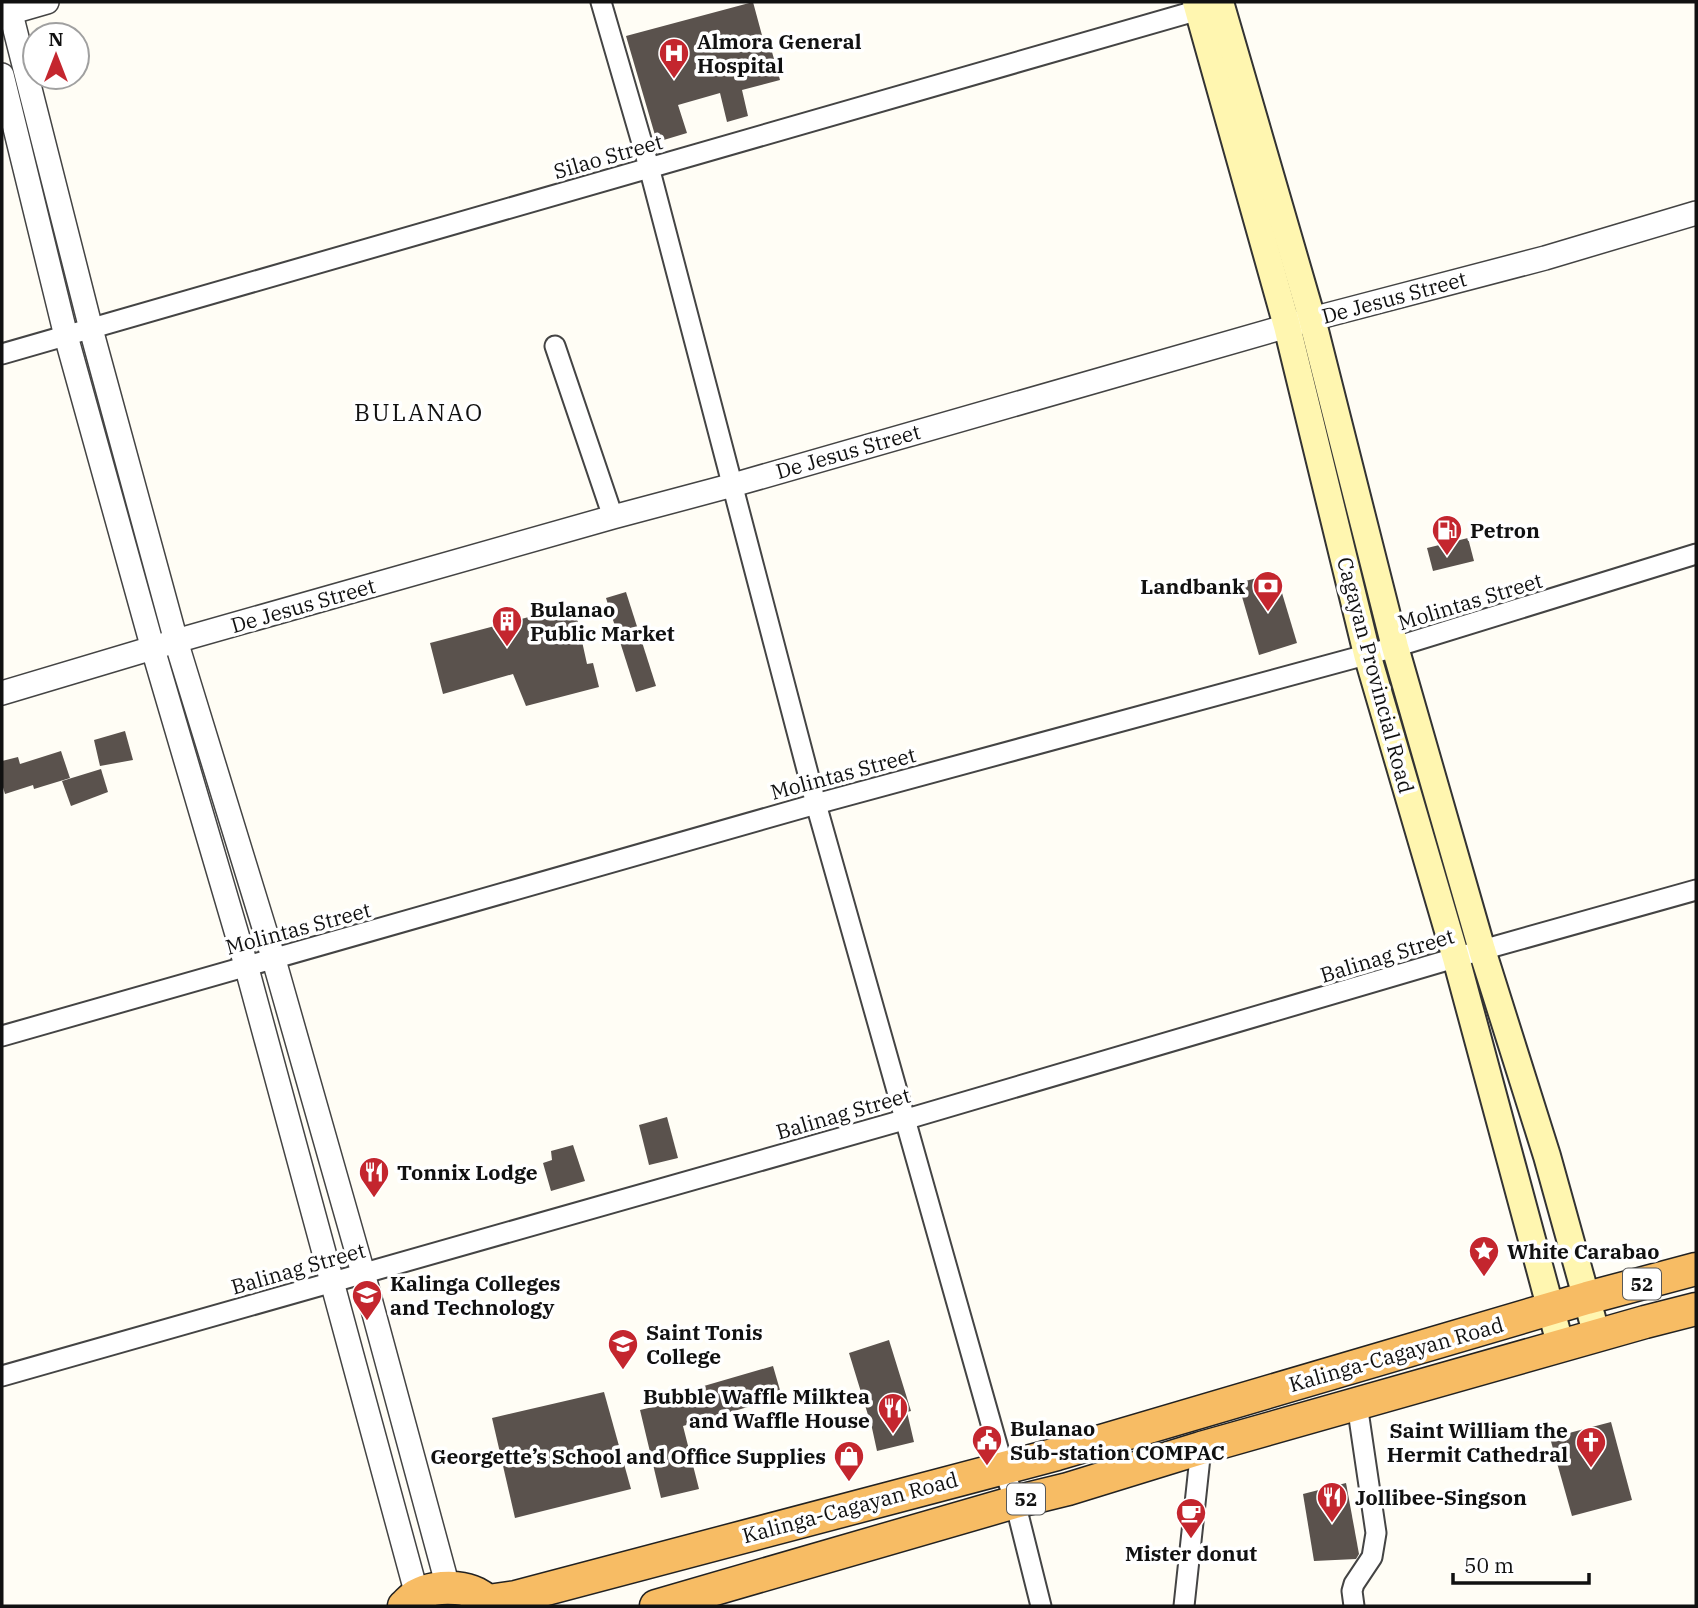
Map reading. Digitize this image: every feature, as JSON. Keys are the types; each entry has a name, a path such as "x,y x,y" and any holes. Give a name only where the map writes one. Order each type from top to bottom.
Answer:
{"highway":[{"name":"Kalinga-Cagayan Road","path":"489,1604 1003,1466 1057,1454 1587,1298 1696,1269"},
{"name":"Kalinga-Cagayan Road","path":"656,1606 1068,1489 1201,1448 1696,1310"},
{"path":"410,1601 448,1587"},
{"name":"52","path":"448,1587 471,1592 489,1604"}],"main road":[{"name":"Cagayan Provincial Road","path":"1212,4 1312,318 1395,648 1482,950 1547,1156 1597,1336"},
{"name":"Cagayan Provincial Road","path":"1212,4 1367,654 1456,958 1562,1347"},
{"path":"1511,1166 1547,1156"}],"street":[{"path":"47,2 7,10 176,641 274,960 448,1587"},
{"path":"601,2 649,167 816,804 1015,1502 1041,1606"},
{"name":"Silao Street","path":"2,354 1212,4"},
{"path":"2,75 66,336 153,649 246,965 331,1282 410,1601"},
{"name":"De Jesus Street","path":"2,694 176,641 733,485 1312,318 1545,258 1696,213"},
{"path":"555,346 613,517"},
{"name":"Molintas Street","path":"2,1036 816,804 1395,648 1696,554"},
{"name":"Balinag Street","path":"2,1376 906,1119 1696,890"},
{"path":"1354,1606 1354,1584 1372,1556 1376,1533 1357,1404"},
{"path":"1184,1606 1201,1448"}],"building":[{"name":"Almora General Hospital","path":"753,2 763,39 768,38 780,80 742,90 748,116 727,122 720,93 678,105 687,133 657,142 626,36"},
{"path":"1468,538 1474,561 1433,571 1427,548"},
{"name":"Landbank","path":"1276,573 1297,643 1259,655 1238,583"},
{"path":"626,592 656,686 636,692 606,598"},
{"name":"Bulanao Public Market","path":"574,605 587,664 593,663 599,687 526,706 513,674 443,694 430,643"},
{"path":"125,731 133,760 100,766 94,740"},
{"path":"61,751 70,778 5,794 2,761 18,757 20,764"},
{"path":"101,769 108,792 71,806 62,781"},
{"path":"667,1117 678,1158 649,1165 639,1125"},
{"path":"573,1145 585,1181 551,1191 543,1163 552,1160 551,1151"},
{"path":"889,1340 911,1411 907,1412 914,1442 877,1451 849,1353"},
{"path":"773,1366 782,1397 683,1426 699,1489 661,1498 640,1410 700,1396 697,1388"},
{"path":"604,1392 631,1489 515,1518 492,1418"},
{"name":"Saint William the Hermit Cathedral","path":"1611,1422 1632,1500 1572,1516 1550,1438"},
{"path":"1346,1483 1359,1554 1356,1559 1314,1561 1303,1494"}],"place":[{"name":"Almora General Hospital","path":"674,80"},
{"name":"Petron","path":"1447,557"},
{"name":"Landbank","path":"1268,613"},
{"name":"Bulanao Public Market","path":"507,648"},
{"name":"Tonnix Lodge","path":"374,1199"},
{"name":"White Carabao","path":"1484,1278"},
{"name":"Kalinga Colleges and Technology","path":"367,1322"},
{"name":"Saint Tonis College","path":"623,1371"},
{"name":"Bubble Waffle Milktea and Waffle House","path":"893,1435"},
{"name":"Bulanao Sub-station COMPAC","path":"987,1467"},
{"name":"Saint William the Hermit Cathedral","path":"1591,1469"},
{"name":"Georgette’s School and Office Supplies","path":"849,1483"},
{"name":"Jollibee-Singson","path":"1332,1524"},
{"name":"Mister donut","path":"1191,1540"}],"district":[{"name":"BULANAO","path":"419,412"}]}
